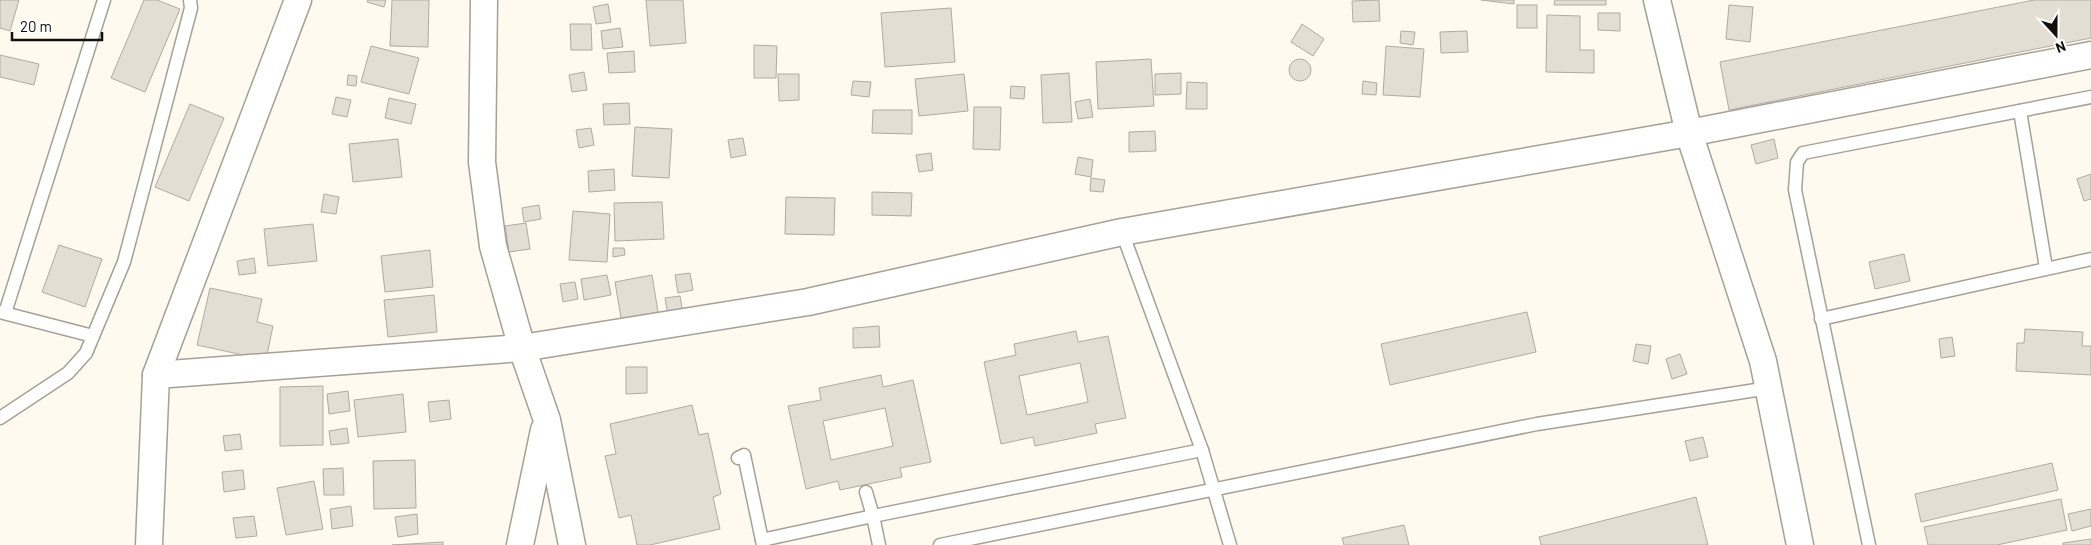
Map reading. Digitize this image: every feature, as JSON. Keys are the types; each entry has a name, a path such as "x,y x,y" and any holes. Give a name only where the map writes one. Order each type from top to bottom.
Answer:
{"street":[{"path":"149,545 156,375 298,0"},
{"path":"484,0 482,162 494,246 522,348 546,420 572,545"},
{"path":"1657,0 1690,133 1763,361 1800,545"},
{"path":"156,375 522,348 808,302 1122,232 1690,133 2091,55"},
{"path":"520,545 546,420"}],"lane":[{"path":"93,336 3,313 104,0"},
{"path":"0,418 68,373 86,353 124,262 191,8 190,0"},
{"path":"1869,545 1795,190 1797,162 1802,153 2091,97"},
{"path":"2020,110 2046,268"},
{"path":"1122,232 1202,450 1230,545"},
{"path":"1821,319 2091,259"},
{"path":"940,545 1537,424 1769,388"},
{"path":"738,458 744,455 763,543 873,516 1202,450"},
{"path":"866,492 879,545"}],"building":[{"path":"0,0 19,0 10,31 0,28"},
{"path":"144,0 157,0 180,9 145,92 111,78"},
{"path":"368,0 386,0 384,7 367,2"},
{"path":"392,0 429,0 428,47 390,46"},
{"path":"646,0 683,0 686,43 650,46"},
{"path":"1379,0 1380,21 1353,22 1352,1"},
{"path":"1481,0 1514,0 1514,4"},
{"path":"1555,0 1606,0 1606,5 1554,5"},
{"path":"2034,0 2091,0 2091,38 1729,110 1720,62"},
{"path":"608,4 611,22 596,24 593,7"},
{"path":"1517,5 1537,5 1537,28 1517,28"},
{"path":"1729,5 1753,7 1750,42 1726,39"},
{"path":"951,8 955,62 885,67 881,13"},
{"path":"1598,13 1620,13 1620,31 1598,30"},
{"path":"1547,15 1580,16 1580,50 1594,50 1594,73 1546,72"},
{"path":"570,24 591,24 592,50 571,50"},
{"path":"1302,24 1324,39 1313,56 1291,42"},
{"path":"620,28 623,47 603,49 601,31"},
{"path":"1401,31 1415,32 1413,45 1400,43"},
{"path":"1467,31 1468,52 1441,53 1440,32"},
{"path":"754,45 777,46 776,78 754,78"},
{"path":"371,46 419,58 409,94 361,82"},
{"path":"1386,46 1424,49 1420,97 1383,95"},
{"path":"634,51 635,72 609,73 607,53"},
{"path":"0,55 39,64 34,85 0,77"},
{"path":"1151,59 1154,106 1098,109 1096,62"},
{"path":"1296,59 1304,59 1311,66 1311,74 1304,81 1296,81 1289,74 1289,66"},
{"path":"584,72 587,90 572,92 569,75"},
{"path":"1069,73 1072,122 1043,123 1041,75"},
{"path":"1181,73 1181,94 1155,95 1155,74"},
{"path":"778,74 799,74 799,100 779,101"},
{"path":"964,74 968,111 919,116 915,79"},
{"path":"348,75 357,76 356,86 347,85"},
{"path":"853,81 871,82 869,97 851,95"},
{"path":"1363,81 1377,83 1376,95 1362,94"},
{"path":"1187,82 1207,83 1207,109 1186,109"},
{"path":"1011,86 1025,87 1024,99 1010,98"},
{"path":"336,97 351,100 347,117 332,114"},
{"path":"389,98 416,104 411,124 385,118"},
{"path":"1090,99 1093,117 1078,119 1075,102"},
{"path":"629,103 630,124 604,125 603,104"},
{"path":"190,104 224,118 189,201 155,187"},
{"path":"974,107 1001,107 1000,150 973,149"},
{"path":"873,110 912,110 912,134 872,133"},
{"path":"635,127 672,129 669,178 632,176"},
{"path":"591,128 594,145 579,148 576,130"},
{"path":"1155,131 1156,151 1129,152 1129,132"},
{"path":"743,138 746,155 731,158 728,140"},
{"path":"398,139 402,177 353,182 349,144"},
{"path":"1774,139 1778,158 1756,164 1751,145"},
{"path":"931,153 933,170 919,172 916,155"},
{"path":"1078,157 1093,160 1091,177 1075,174"},
{"path":"614,169 615,190 589,192 588,171"},
{"path":"2091,174 2091,199 2084,201 2077,179"},
{"path":"1091,178 1105,180 1103,192 1090,191"},
{"path":"872,192 912,193 911,216 872,215"},
{"path":"324,194 339,197 336,214 321,212"},
{"path":"786,197 835,198 834,235 785,234"},
{"path":"662,202 664,239 615,241 614,203"},
{"path":"539,205 541,219 524,222 522,208"},
{"path":"573,211 610,214 607,262 569,260"},
{"path":"526,223 530,249 509,252 505,226"},
{"path":"313,224 317,261 268,266 264,229"},
{"path":"59,245 102,259 85,307 42,292"},
{"path":"613,248 624,248 625,255 613,257"},
{"path":"430,250 433,287 385,292 381,256"},
{"path":"1904,254 1910,281 1875,289 1869,262"},
{"path":"254,258 256,273 239,275 237,261"},
{"path":"690,273 693,290 678,293 675,275"},
{"path":"607,275 611,295 584,300 581,279"},
{"path":"652,275 660,324 623,330 615,282"},
{"path":"575,282 578,299 563,302 560,284"},
{"path":"210,288 262,299 257,322 273,326 266,360 197,345"},
{"path":"434,295 437,332 388,337 384,300"},
{"path":"680,296 683,313 668,315 665,298"},
{"path":"1527,312 1536,352 1390,385 1381,344"},
{"path":"879,326 880,347 853,348 853,328"},
{"path":"2025,329 2083,332 2082,346 2091,346 2091,375 2016,371 2017,343 2024,343"},
{"path":"1076,331 1078,342 1108,336 1126,418 1095,424 1097,433 1035,446 1033,437 1001,444 984,362 1016,355 1014,344","holes":["1080,363 1088,402 1027,415 1019,376"]},
{"path":"1952,337 1955,356 1941,358 1939,339"},
{"path":"1636,344 1651,346 1648,364 1633,361"},
{"path":"1680,354 1687,374 1672,379 1666,359"},
{"path":"626,367 647,367 647,393 626,394"},
{"path":"881,375 883,387 913,380 931,462 900,468 902,477 840,490 838,481 806,489 788,406 821,400 819,388","holes":["885,408 893,446 831,460 823,421"]},
{"path":"323,386 323,445 280,446 280,387"},
{"path":"348,391 350,411 329,414 327,394"},
{"path":"403,394 406,432 358,437 354,400"},
{"path":"449,400 451,419 430,422 428,402"},
{"path":"692,405 699,435 708,433 721,494 713,497 720,529 650,545 637,545 631,515 619,518 605,456 616,454 610,424"},
{"path":"347,428 349,443 331,445 329,431"},
{"path":"240,434 242,449 225,451 223,436"},
{"path":"1703,437 1708,457 1690,461 1685,441"},
{"path":"415,460 416,508 374,509 373,461"},
{"path":"2052,463 2058,490 1921,522 1915,494"},
{"path":"343,468 344,495 324,495 323,469"},
{"path":"243,470 245,489 224,492 222,472"},
{"path":"314,481 323,529 286,535 277,488"},
{"path":"1696,497 1708,545 1541,545 1539,537"},
{"path":"2061,499 2067,530 1997,545 1928,545 1924,527"},
{"path":"351,506 353,526 332,529 330,509"},
{"path":"2091,509 2091,526 2072,531 2068,514"},
{"path":"417,514 418,534 398,537 395,517"},
{"path":"254,516 257,536 236,538 233,518"},
{"path":"1404,525 1409,545 1344,545 1342,538"},
{"path":"2091,539 2091,545 2063,545 2063,543"},
{"path":"443,542 443,545 392,545"}]}
